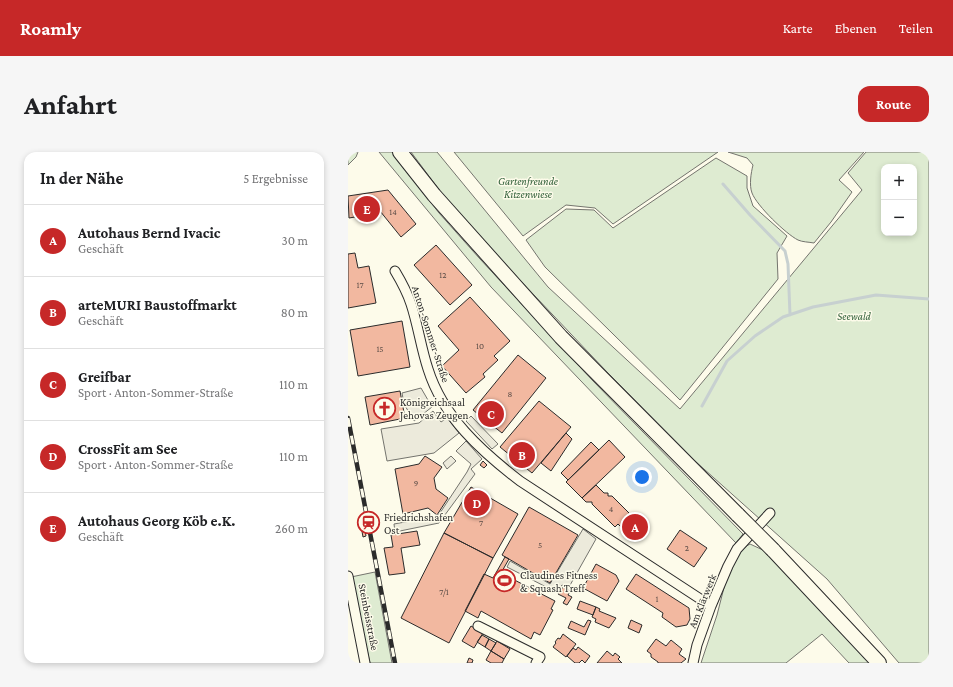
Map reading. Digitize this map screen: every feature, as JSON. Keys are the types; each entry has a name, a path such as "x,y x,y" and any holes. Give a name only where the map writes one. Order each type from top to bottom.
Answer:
{"main road":[{"path":"400,152 434,195 561,337 774,550 879,663"}],"street":[{"name":"Anton-Sommer-Straße","path":"395,271 411,303 433,383 447,409 466,434 494,460 520,481 711,606"},
{"name":"Am Klärwerk","path":"693,663 697,645 711,606 728,566 737,549 770,513"},
{"name":"Steinbeisstraße","path":"348,576 366,663"},
{"path":"478,626 540,657 536,663"}],"green space":[{"path":"348,152 358,152 356,157 348,165"},
{"path":"379,152 392,152 439,213 480,259 593,381 743,534 736,543 491,287"},
{"name":"Seewald","path":"411,152 437,152 548,287 680,409 862,190 848,173 866,152 929,152 929,663 899,663 827,579 695,461 607,372 516,276 443,195"},
{"name":"Gartenfreunde Kitzenwiese","path":"454,152 718,152 613,224 595,208 566,205 523,236"},
{"path":"728,152 864,152 839,180 852,192 814,243 800,241 779,226 755,199 752,193 751,179 753,165 747,158"},
{"path":"716,158 747,176 747,188 753,206 787,236 777,253 778,279 680,400 545,267 526,240 566,209 594,210 613,228"},
{"path":"750,544 765,551 873,663 849,663 822,634 786,663 701,663 717,615 728,572 740,550"},
{"path":"375,572 392,663 370,663 351,577"}],"shaded area":[{"path":"421,388 432,407 414,421 404,404 402,393"},
{"path":"433,411 441,422 447,418 459,433 434,453 387,461 381,429 419,423"},
{"path":"471,416 498,444 492,449 466,421"},
{"path":"466,441 482,459 471,469 475,474 439,523 395,532 394,524 438,516 471,464 456,451"},
{"path":"451,456 456,461 447,469 443,463"},
{"path":"583,529 596,539 569,587 562,585 556,592 507,567 510,561 550,584"}],"building":[{"path":"388,190 416,224 401,237 380,211 349,218 348,196"},
{"path":"436,245 472,285 450,305 414,265"},
{"path":"355,253 358,268 369,266 376,303 348,308 348,254"},
{"path":"470,297 510,341 494,356 498,360 483,374 485,377 466,393 442,366 459,350 438,326"},
{"path":"402,321 410,367 358,376 350,330"},
{"path":"518,355 546,378 502,433 473,410"},
{"name":"Königreichsaal Jehovas Zeugen","path":"400,391 405,418 370,425 365,397"},
{"path":"539,401 571,427 532,473 500,447"},
{"path":"566,433 572,439 551,471 541,463"},
{"path":"609,440 625,457 582,498 566,482"},
{"path":"591,442 599,450 568,480 561,473"},
{"path":"425,456 442,467 434,478 436,489 448,498 437,515 428,508 403,514 395,469 419,464"},
{"path":"483,461 487,465 484,468 480,465"},
{"path":"596,485 604,493 608,493 608,496 612,496 631,515 634,513 645,525 631,537 618,524 615,527 592,504 592,502 586,502 582,498"},
{"path":"471,487 518,514 493,558 444,533"},
{"path":"529,507 578,535 550,583 502,555"},
{"path":"364,525 366,536 363,537 361,526"},
{"path":"680,530 707,548 694,567 667,549"},
{"path":"417,531 420,545 401,548 405,573 389,575 384,548 393,547 391,535"},
{"path":"444,533 493,558 449,643 401,618"},
{"path":"505,557 509,559 501,573 555,601 551,609 553,610 540,635 534,632 531,639 481,611 478,618 465,611 484,574 493,578"},
{"path":"596,564 616,575 619,581 607,601 583,588"},
{"path":"636,574 689,608 690,619 687,625 676,627 662,617 663,613 626,589"},
{"path":"563,587 570,591 568,595 572,597 567,605 563,603 566,598 558,594"},
{"path":"580,601 596,607 593,615 577,609"},
{"path":"596,607 600,609 599,611 616,618 609,628 595,622 596,619 592,617"},
{"path":"588,620 591,621 585,635 568,628 571,621 584,627"},
{"path":"631,620 642,625 639,633 628,628"},
{"path":"471,626 483,633 474,648 462,641"},
{"path":"563,634 576,644 566,657 553,647 558,638 560,639"},
{"path":"482,635 489,639 485,647 477,642"},
{"path":"489,639 496,643 491,651 485,647"},
{"path":"656,639 666,646 671,640 682,649 679,654 686,659 681,663 658,663 647,651"},
{"path":"497,641 510,649 504,659 491,651"},
{"path":"578,647 590,656 585,663 582,660 579,663 575,663 567,656 573,648 576,650"},
{"path":"491,651 504,659 502,663 491,663 486,660"},
{"path":"607,651 613,656 615,653 620,657 618,659 622,663 597,663"},
{"path":"469,658 473,660 472,663 467,663"}],"waterway":[{"path":"723,184 750,215 785,251 788,264 790,315"},
{"path":"702,406 727,361 755,336 783,317 813,307 876,295 929,299"}],"railway":[{"path":"348,418 395,663"}],"place":[{"name":"Autohaus Georg Köb e.K.","path":"367,209"},
{"name":"Königreichsaal Jehovas Zeugen","path":"385,408"},
{"name":"Greifbar","path":"491,414"},
{"name":"arteMURI Baustoffmarkt","path":"522,455"},
{"name":"CrossFit am See","path":"477,503"},
{"name":"Friedrichshafen Ost","path":"368,523"},
{"name":"Autohaus Bernd Ivacic","path":"635,527"},
{"name":"Claudines Fitness & Squash Treff","path":"504,581"}]}
